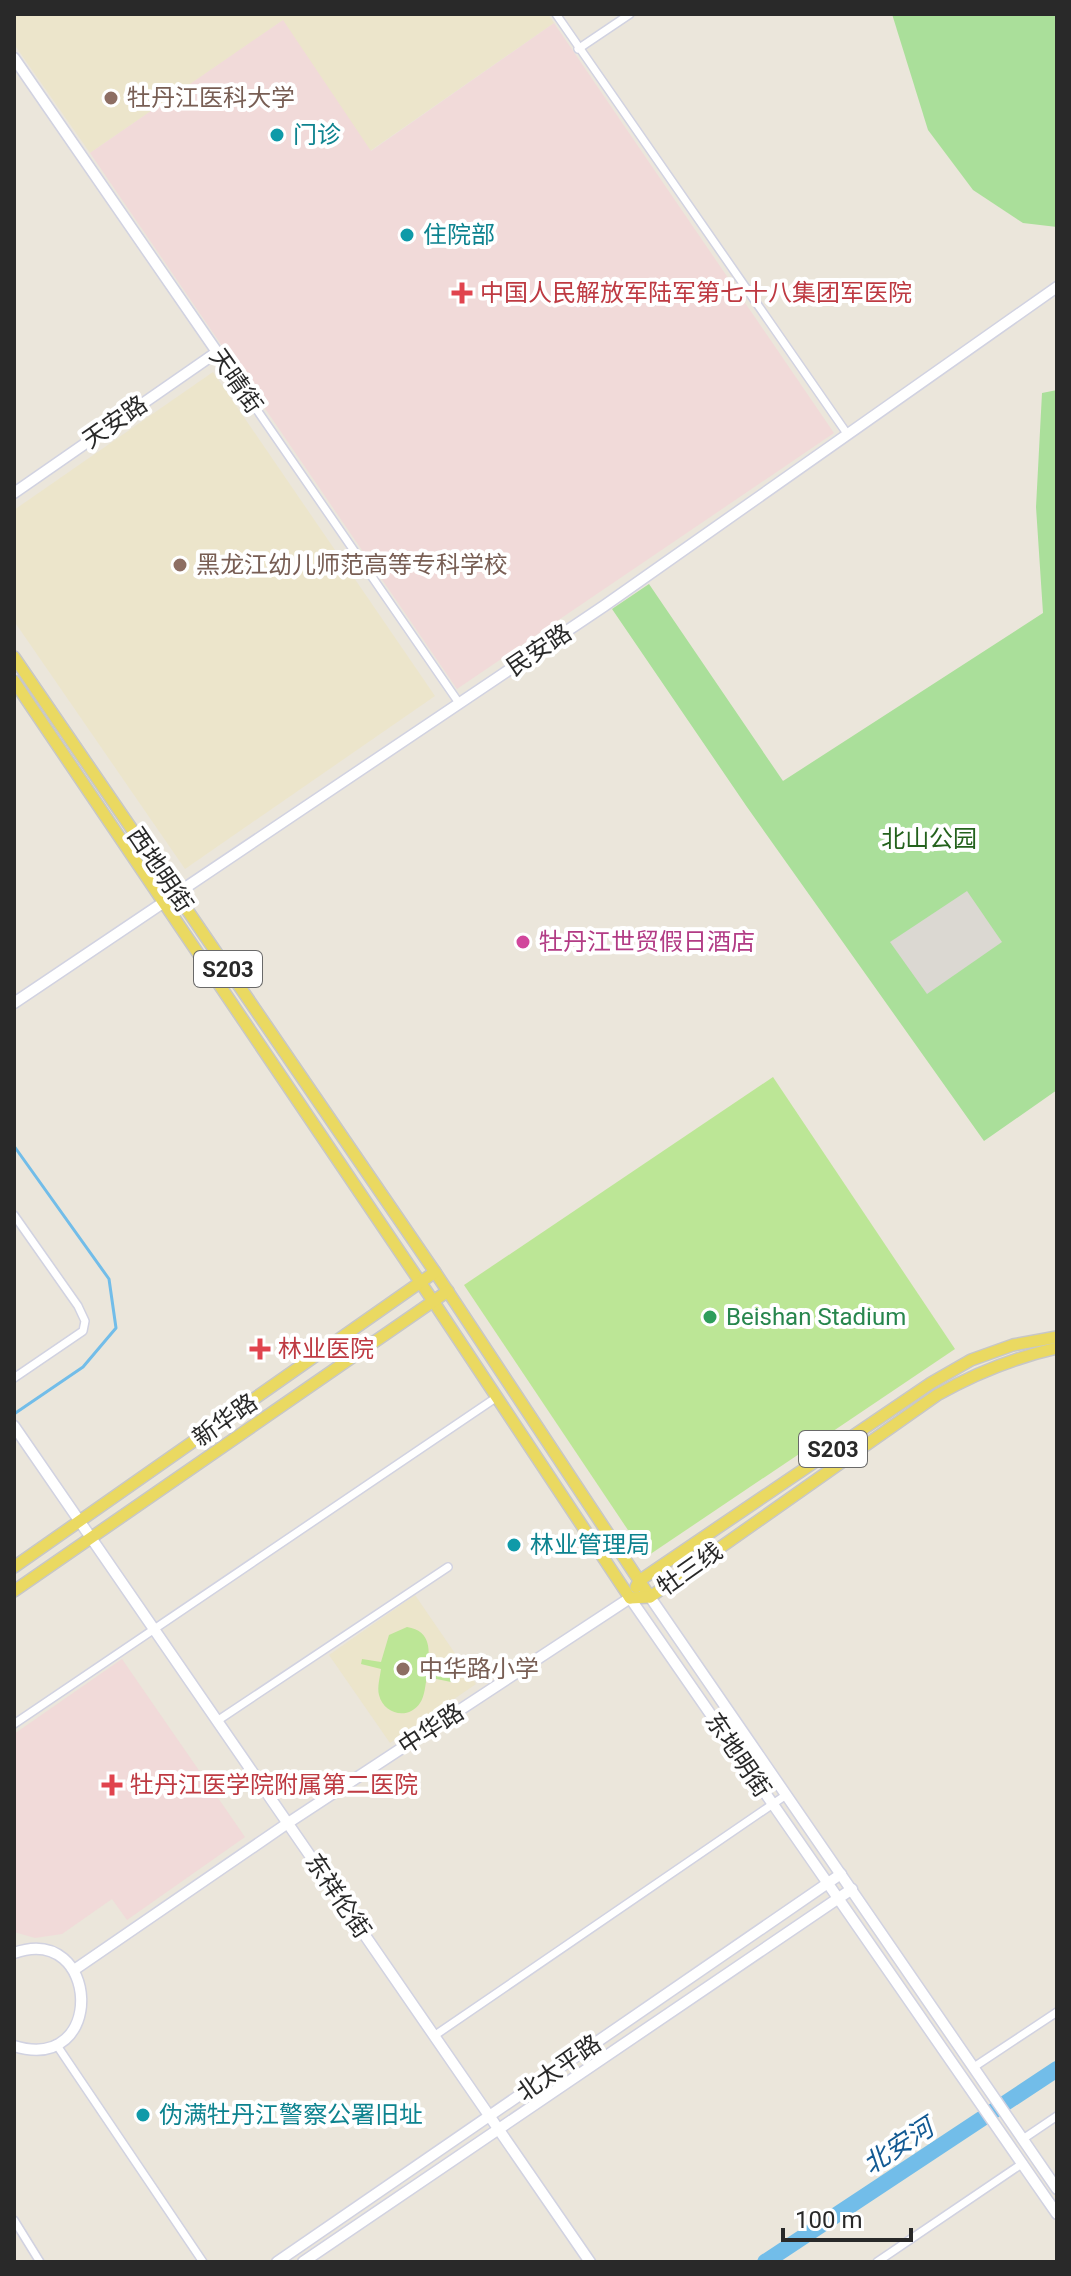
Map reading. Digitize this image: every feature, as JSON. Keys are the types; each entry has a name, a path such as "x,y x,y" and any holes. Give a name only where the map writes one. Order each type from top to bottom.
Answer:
{"main road":[{"name":"西地明街","path":"14,657 442,1281"},
{"name":"西地明街","path":"14,681 427,1292"},
{"name":"新华路","path":"14,1567 85,1530 442,1281"},
{"path":"14,1591 85,1530 442,1281"},
{"name":"东地明街","path":"442,1281 650,1597"},
{"name":"东地明街","path":"427,1292 630,1598"},
{"name":"牡三线","path":"630,1598 639,1581 887,1412 971,1360 1013,1345 1057,1337"},
{"name":"牡三线","path":"630,1598 650,1597 937,1395 975,1373 1016,1357 1057,1348"}],"street":[{"path":"556,14 848,435"},
{"path":"578,49 630,14"},
{"name":"天晴街","path":"14,58 459,703"},
{"name":"民安路","path":"14,1003 604,606 1057,287"},
{"name":"天安路","path":"14,493 217,352"},
{"path":"14,1215 78,1306 85,1321 83,1331 14,1378"},
{"path":"14,1724 497,1397"},
{"name":"东祥伦街","path":"14,1426 590,2262"},
{"path":"217,1721 448,1567"},
{"name":"东地明街","path":"650,1597 1057,2189"},
{"name":"东地明街","path":"630,1598 1057,2214"},
{"name":"中华路","path":"74,1970 288,1823 630,1598"},
{"path":"434,2036 786,1795"},
{"name":"北太平路","path":"277,2262 841,1874"},
{"name":"北太平路","path":"303,2262 852,1889"},
{"path":"14,1953 33,1949 63,1959 74,1970 81,1985 83,2001 80,2017 72,2031 56,2044 30,2050 14,2046"},
{"path":"974,2067 1057,2012"},
{"path":"56,2044 203,2262"},
{"path":"1021,2136 1057,2116"},
{"path":"877,2262 1023,2163"},
{"path":"14,2220 40,2262"}],"shaded area":[{"name":"牡丹江医科大学","path":"14,14 548,14 554,23 370,151 282,21 90,153 14,44"},
{"name":"中国人民解放军陆军第七十八集团军医院","path":"283,20 371,151 554,23 834,433 457,689 90,153"},
{"name":"黑龙江幼儿师范高等专科学校","path":"213,372 435,696 185,869 14,621 14,510"},
{"path":"967,891 1002,942 927,994 890,942"},
{"name":"中华路小学","path":"415,1595 476,1684 390,1743 329,1655"},
{"name":"牡丹江医学院附属第二医院","path":"122,1659 245,1837 127,1920 112,1899 62,1934 35,1938 14,1932 14,1734"}],"green space":[{"path":"892,14 1057,14 1057,227 1023,223 973,190 928,130"},
{"name":"北山公园","path":"1057,390 1057,1090 984,1141 747,807 612,609 649,584 783,781 1043,613 1036,507 1042,393"},
{"name":"Beishan Stadium","path":"773,1077 955,1349 646,1557 464,1285"},
{"path":"407,1627 421,1633 428,1643 427,1672 452,1677 451,1682 427,1677 420,1703 410,1712 397,1713 386,1707 379,1695 381,1669 361,1664 362,1659 381,1662 389,1635"}],"waterway":[{"path":"14,1146 109,1279 116,1328 83,1367 14,1414"},
{"name":"北安河","path":"765,2262 1057,2069"}],"place":[{"name":"牡丹江医科大学","path":"111,98"},
{"name":"门诊","path":"277,135"},
{"name":"住院部","path":"407,235"},
{"name":"中国人民解放军陆军第七十八集团军医院","path":"462,293"},
{"name":"黑龙江幼儿师范高等专科学校","path":"180,565"},
{"name":"牡丹江世贸假日酒店","path":"523,942"},
{"name":"Beishan Stadium","path":"710,1317"},
{"name":"林业医院","path":"260,1349"},
{"name":"林业管理局","path":"514,1545"},
{"name":"中华路小学","path":"403,1669"},
{"name":"牡丹江医学院附属第二医院","path":"112,1785"},
{"name":"伪满牡丹江警察公署旧址","path":"143,2115"}]}
